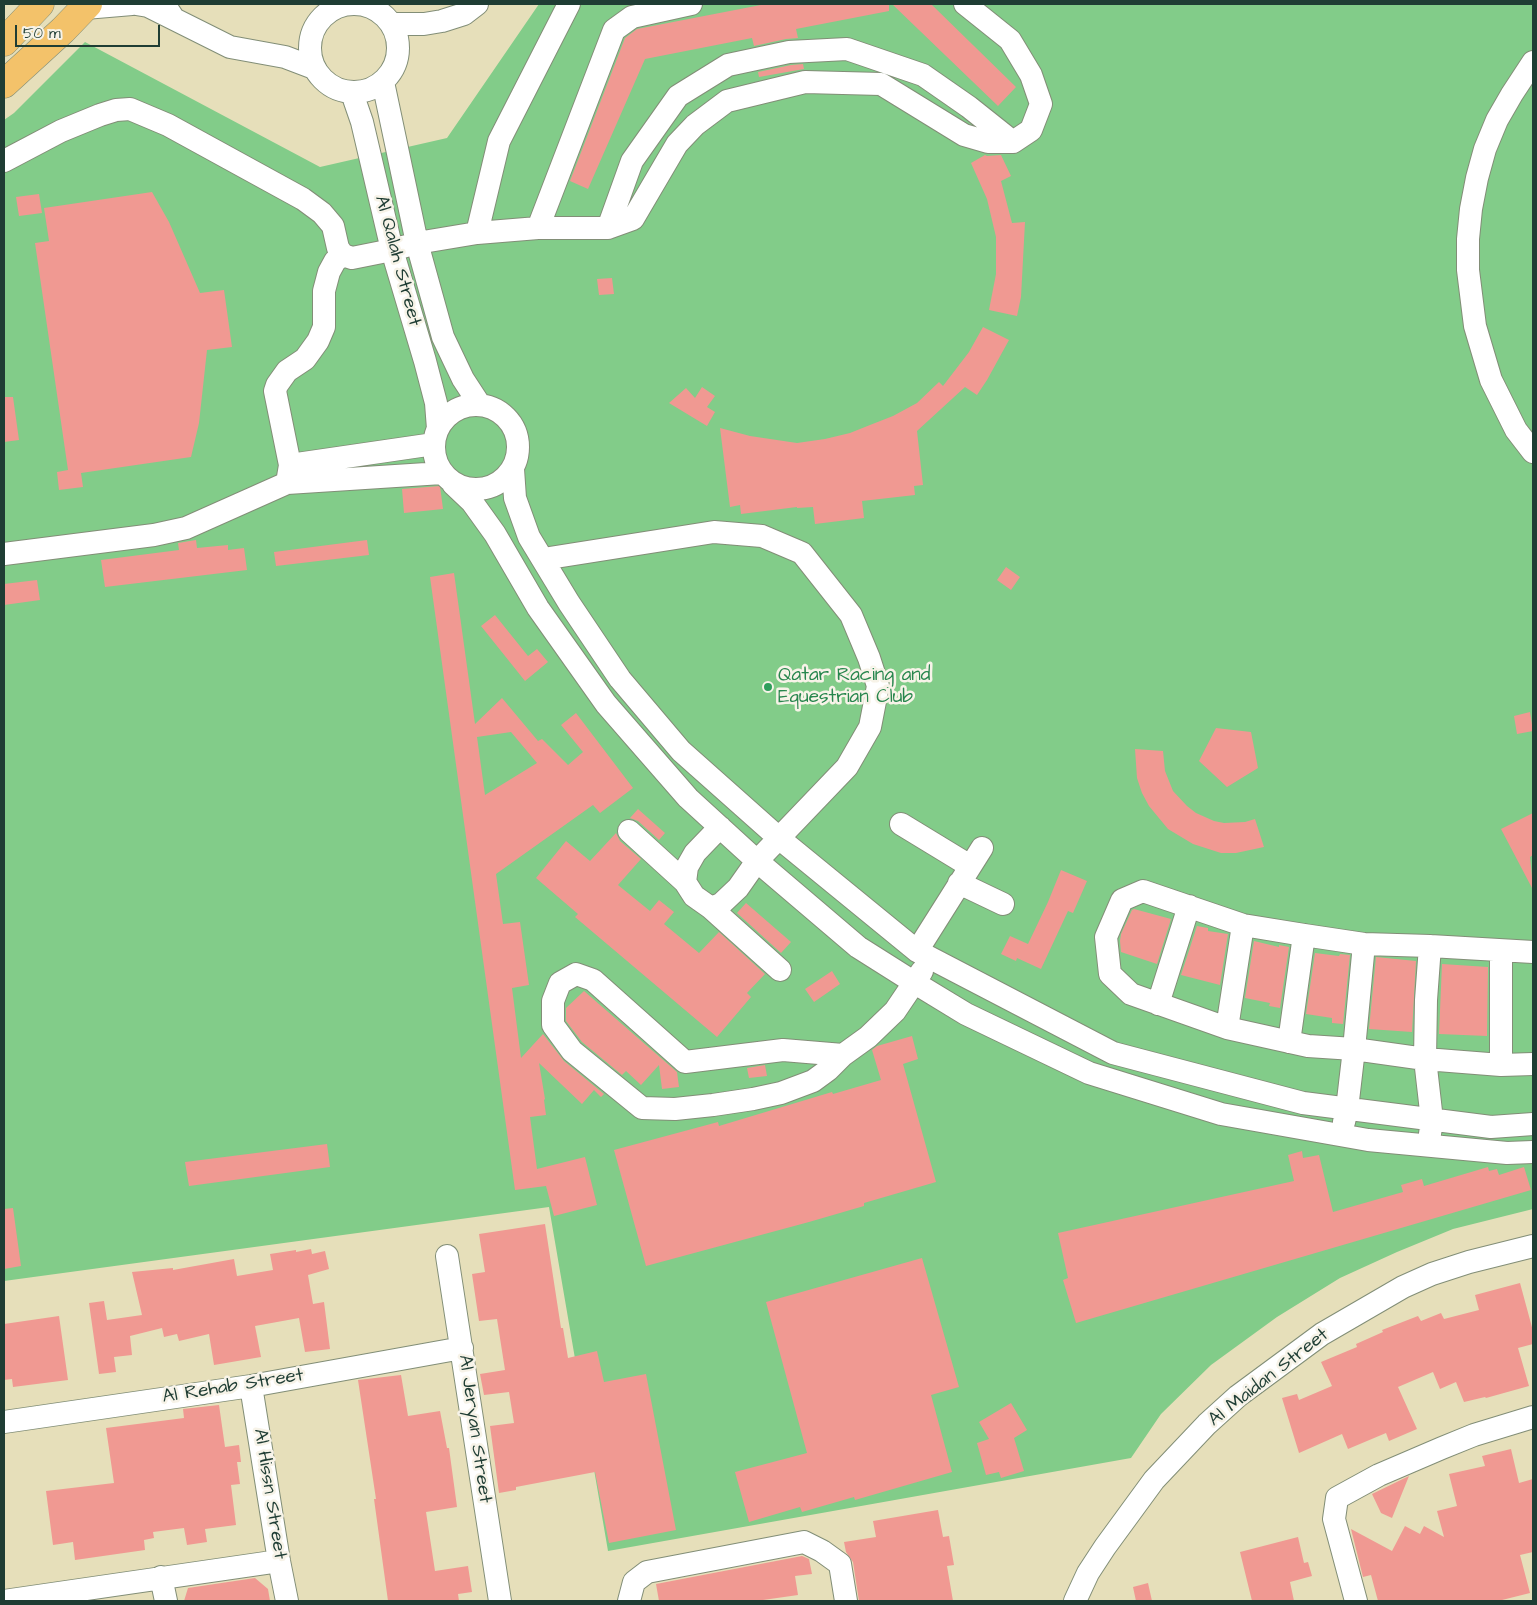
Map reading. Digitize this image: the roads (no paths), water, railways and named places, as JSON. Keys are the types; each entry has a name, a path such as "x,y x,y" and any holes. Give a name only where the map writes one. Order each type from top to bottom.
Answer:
{"main road":[{"path":"4,42 40,4"},
{"path":"4,84 63,30 86,6"}],"street":[{"path":"86,6 132,4"},
{"path":"136,4 169,11 230,47 266,52 293,59 314,68"},
{"path":"266,52 284,48 299,41 314,29 323,16 336,8 351,4 366,6 380,12 391,24 397,37 398,52 394,68 383,82 368,91 352,93 337,90 324,81 314,68 310,56 310,42 314,29"},
{"path":"391,24 424,24 442,21 464,14 477,4"},
{"path":"477,233 499,141 569,4"},
{"path":"538,228 614,30 632,16 690,4"},
{"path":"4,161 100,114 130,109 168,125 303,199 322,213 333,226 338,248 344,255 352,258 417,243 477,233 538,228 608,228 633,219 677,144 695,125 727,100 805,82 881,84 964,135 988,142 1013,142 1031,130 1041,104 1031,75 1010,40 965,4"},
{"path":"398,52 409,43 430,34 442,21"},
{"path":"608,228 632,161 678,96 728,65 789,52 847,49 923,75 969,107 1013,142"},
{"path":"1533,62 1497,120 1485,149 1471,209 1468,239 1468,270 1475,326 1491,380 1516,430 1533,452"},
{"name":"Al Qalah Street","path":"383,82 417,243 443,337 463,379 480,405"},
{"name":"Al Qalah Street","path":"352,93 362,122 392,250 426,360 436,404 436,437"},
{"path":"289,474 275,391 287,370 305,359 318,341 324,327 324,291 328,272 335,262 344,255"},
{"path":"1533,1124 1491,1127 1303,1103 1113,1053 924,954 780,839 681,751 626,686 569,602 529,537 515,498 513,469 518,453 517,436 509,420 496,410 480,405 462,407 448,415 436,437 437,463 448,478 472,502 495,534 538,608 606,704 688,798 757,861 858,948 966,1014 1089,1073 1221,1114 1368,1140 1507,1152 1533,1152"},
{"path":"4,554 154,535 186,528 289,474 436,437"},
{"path":"289,474 448,478 469,490 486,489 502,482 513,469"},
{"path":"543,559 714,532 762,536 802,553 851,614 878,686 870,727 847,767 757,861 734,893 721,904 711,908"},
{"path":"901,824 970,866 1002,904"},
{"path":"685,882 687,867 695,853 720,827"},
{"path":"629,831 685,882 694,896 711,908 780,970"},
{"path":"842,1055 783,1050 685,1062 593,980 576,974 560,983 553,1001 553,1025 572,1051 642,1108 675,1109 713,1105 781,1092 813,1081 828,1070 842,1055 868,1037 895,1011 915,983 924,954 970,866"},
{"path":"1533,952 1364,944 1304,935 1243,925 1143,890 1122,900 1106,937 1110,974 1131,994 1226,1028 1308,1046 1354,1049 1425,1059 1501,1065 1533,1064"},
{"path":"1158,1004 1189,906"},
{"path":"1226,1028 1243,925"},
{"path":"1289,1042 1304,935"},
{"path":"1340,1135 1347,1109 1364,944"},
{"path":"1428,1145 1432,1120 1425,1059 1426,1000 1430,946"},
{"path":"1501,951 1501,1065"},
{"name":"Al Maidan Street","path":"1075,1601 1088,1573 1154,1480 1207,1424 1238,1396 1322,1334 1402,1287 1432,1274 1469,1262 1533,1246"},
{"name":"Al Jeryan Street","path":"447,1256 500,1601"},
{"name":"Al Rehab Street","path":"4,1422 251,1386 462,1348"},
{"name":"Al Hissn Street","path":"251,1386 287,1601"},
{"path":"1356,1601 1334,1519 1337,1498 1379,1475 1442,1448 1474,1435 1533,1417"},
{"path":"629,1601 634,1582 647,1572 804,1542 822,1551 840,1564 846,1601"},
{"path":"4,1601 279,1561"},
{"path":"161,1577 166,1601"}],"place":[{"name":"Qatar Racing and Equestrian Club","path":"768,687"}]}
